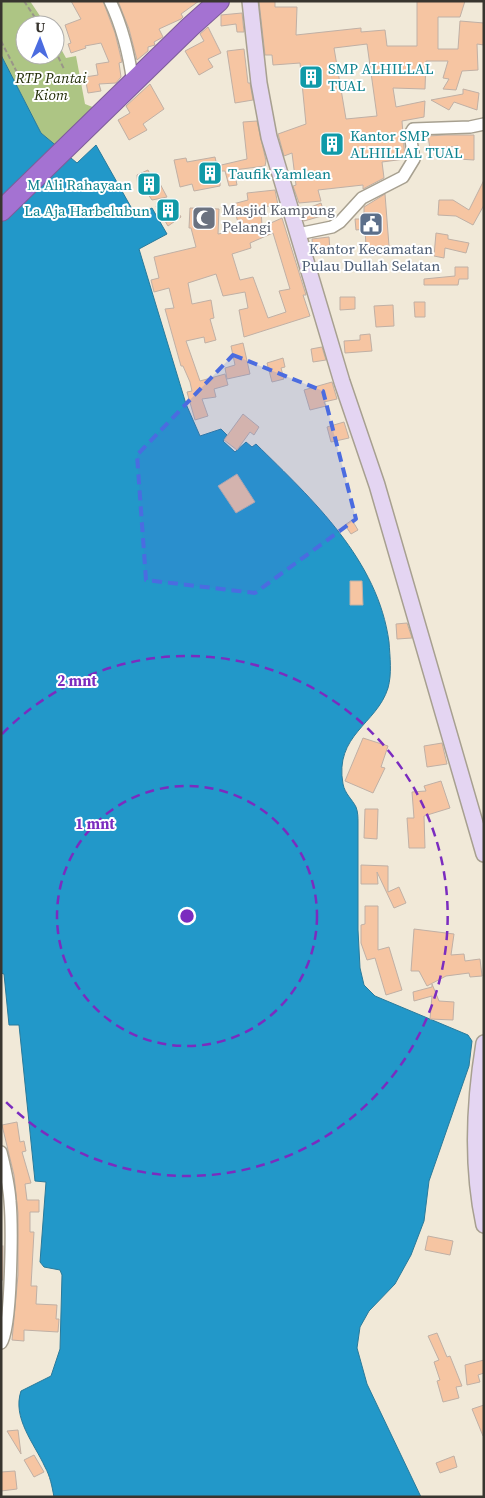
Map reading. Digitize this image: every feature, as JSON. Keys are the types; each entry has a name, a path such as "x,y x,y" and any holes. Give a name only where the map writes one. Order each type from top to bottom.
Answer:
{"highway":[{"path":"1,211 190,26 219,1"}],"street":[{"path":"110,1 120,23 129,53 133,83"},
{"path":"250,1 252,36 266,123 342,382 399,557 484,854"},
{"path":"298,234 332,227 340,222 362,198 403,177 414,159 410,134 413,129 470,127 484,124"},
{"path":"484,1043 474,1151 478,1200 484,1226"},
{"path":"1,1152 11,1210 8,1314 6,1336 1,1343"}],"path":[{"path":"24,1 33,15"},
{"path":"1,41 24,86"},
{"path":"62,65 64,69"}],"highlighted area":[{"path":"233,355 323,391 356,519 255,593 146,580 137,455"}],"green space":[{"name":"RTP Pantai Kiom","path":"1,1 30,1 39,15 15,15 15,65 65,65 65,56 66,58 76,56 85,104 95,108 55,145 41,133 1,55"}],"water":[{"path":"1,55 41,133 77,163 96,145 136,216 152,208 167,234 139,249 186,404 200,436 221,429 227,435 223,441 235,452 246,442 252,447 256,444 299,487 340,533 372,584 382,612 389,642 390,671 388,688 383,700 350,742 342,767 344,788 356,807 358,815 358,930 360,968 364,985 375,996 468,1035 472,1041 469,1066 429,1181 424,1221 411,1255 395,1284 369,1311 360,1327 357,1348 367,1384 421,1497 54,1497 48,1474 26,1430 19,1411 21,1391 51,1376 60,1349 62,1275 60,1270 44,1267 40,1262 46,1182 35,1181 19,1025 9,1025 4,974 1,973"}],"building":[{"path":"71,1 103,1 115,33 122,62 119,63 121,77 116,83 99,84 101,91 88,93 85,77 98,75 96,64 109,62 101,43 85,46 86,48 71,53 68,44 71,43 65,25 81,19"},
{"path":"118,1 199,1 181,14 183,17 181,19 159,29 163,37 154,42 155,45 148,47 148,51 137,60 129,29"},
{"path":"259,1 275,1 275,7 297,7 296,35 361,28 361,32 385,30 387,46 417,46 417,1 465,1 460,17 438,17 438,49 458,49 460,21 484,23 484,45 477,44 478,70 462,71 456,90 443,89 449,79 443,78 448,61 426,61 425,89 393,88 396,107 425,101 424,117 402,121 405,159 382,162 384,178 363,189 363,185 318,190 321,201 299,203 293,186 296,185 292,153 284,156 278,134 306,124 300,63 273,65 272,55 265,55","holes":["367,44 377,116 346,119 334,48"]},
{"path":"242,13 244,32 237,32 236,24 221,26 221,15"},
{"path":"208,27 221,53 208,59 213,67 199,75 185,51 204,41 200,34"},
{"path":"244,49 248,83 250,83 253,100 235,103 227,51"},
{"path":"150,84 164,109 143,124 147,130 129,140 118,120 130,113 126,106"},
{"path":"463,89 479,93 477,110 454,102 449,110 431,100 463,94"},
{"path":"257,121 266,161 265,166 234,170 237,185 229,186 225,171 221,171 220,186 194,191 192,184 180,187 174,160 186,158 187,162 215,157 217,166 247,159 243,122"},
{"path":"474,135 474,160 458,159 458,146 430,149 428,136"},
{"name":"M Ali Rahayaan","path":"148,170 154,182 158,180 167,197 152,200 143,187 138,189 137,175"},
{"path":"484,180 484,205 473,225 456,216 438,215 439,200 453,200 469,210"},
{"path":"275,190 278,205 261,207 262,227 282,218 306,295 303,295 310,316 244,337 239,310 248,308 245,292 223,296 216,274 188,283 192,304 211,300 214,318 210,319 216,340 205,343 204,337 186,341 200,381 225,374 228,385 214,389 216,397 202,399 208,416 195,420 187,392 192,391 190,382 183,366 181,366 165,309 174,308 169,288 154,292 151,280 159,278 154,257 196,247 191,228 189,228 190,208 219,209 218,234 240,230 233,204 248,200 247,193","holes":["273,233 290,289 279,291 286,312 268,318 253,277 240,280 232,254 251,248 250,243"]},
{"name":"Kantor Kecamatan Pulau Dullah Selatan","path":"385,194 389,246 366,247 365,229 356,230 355,219 364,219 364,207"},
{"path":"321,203 325,215 304,221 301,211"},
{"name":"La Aja Harbelubun","path":"156,206 175,207 181,217 168,226"},
{"path":"436,233 448,235 448,239 469,243 466,253 445,248 444,258 434,256"},
{"path":"329,237 330,250 313,251 312,239"},
{"path":"455,267 468,267 468,279 459,279 458,285 424,285 424,279 455,276"},
{"path":"340,297 355,297 355,309 340,310"},
{"path":"414,302 425,302 425,317 415,317"},
{"path":"393,305 394,326 376,327 374,306"},
{"path":"370,334 372,351 345,353 344,341 360,340 360,335"},
{"path":"243,343 250,374 227,379 225,368 235,365 231,346"},
{"path":"322,347 326,360 313,362 311,349"},
{"path":"283,358 285,367 281,368 284,379 272,382 267,363"},
{"path":"332,382 337,399 324,402 326,406 310,410 304,390"},
{"path":"243,414 259,427 254,435 250,432 237,450 224,440"},
{"path":"344,422 349,438 331,442 327,427"},
{"path":"237,474 255,502 236,513 218,486"},
{"path":"352,520 358,530 351,534 345,525"},
{"path":"350,581 362,581 363,605 350,605"},
{"path":"407,623 412,638 397,639 396,624"},
{"path":"363,738 388,746 381,767 385,768 373,793 345,781"},
{"path":"442,743 447,764 427,767 424,746"},
{"path":"441,781 450,808 424,816 425,848 409,848 407,818 414,818 412,792 426,791 424,786"},
{"path":"365,809 378,809 377,839 364,838"},
{"path":"361,865 388,866 388,892 399,887 406,903 394,908 377,872 378,884 361,884"},
{"path":"365,906 378,906 378,950 389,947 402,990 386,995 375,958 367,960 361,943 361,925 365,924"},
{"path":"414,929 454,934 451,955 464,954 465,961 480,959 482,976 470,977 469,973 446,976 427,986 419,971 411,971"},
{"path":"432,984 439,1001 454,1002 453,1020 430,1019 432,996 414,1001 413,992 432,987"},
{"path":"17,1122 20,1142 24,1141 26,1151 22,1152 31,1183 25,1184 27,1200 39,1200 39,1212 30,1212 30,1232 34,1232 31,1286 37,1286 36,1304 57,1305 56,1319 59,1319 58,1332 24,1330 24,1341 12,1340 18,1275 18,1213 14,1175 2,1125"},
{"path":"428,1236 453,1241 450,1255 425,1250"},
{"path":"1,1246 3,1246 3,1280 1,1280"},
{"path":"437,1333 447,1357 450,1356 462,1386 456,1387 459,1398 443,1402 437,1381 440,1380 434,1362 439,1360 428,1336"},
{"path":"484,1360 484,1373 478,1375 480,1382 467,1385 465,1365"},
{"path":"484,1405 484,1436 483,1436 472,1409"},
{"path":"18,1430 21,1454 7,1431"},
{"path":"34,1455 44,1472 34,1477 24,1460"},
{"path":"454,1456 457,1467 440,1473 436,1463"},
{"path":"15,1471 17,1489 1,1491 1,1472"}],"place":[{"name":"SMP ALHILLAL TUAL","path":"311,77"},
{"name":"Kantor SMP ALHILLAL TUAL","path":"332,144"},
{"name":"Taufik Yamlean","path":"210,173"},
{"name":"M Ali Rahayaan","path":"149,184"},
{"name":"La Aja Harbelubun","path":"168,210"},
{"name":"Masjid Kampung Pelangi","path":"204,218"},
{"name":"Kantor Kecamatan Pulau Dullah Selatan","path":"371,224"}]}
